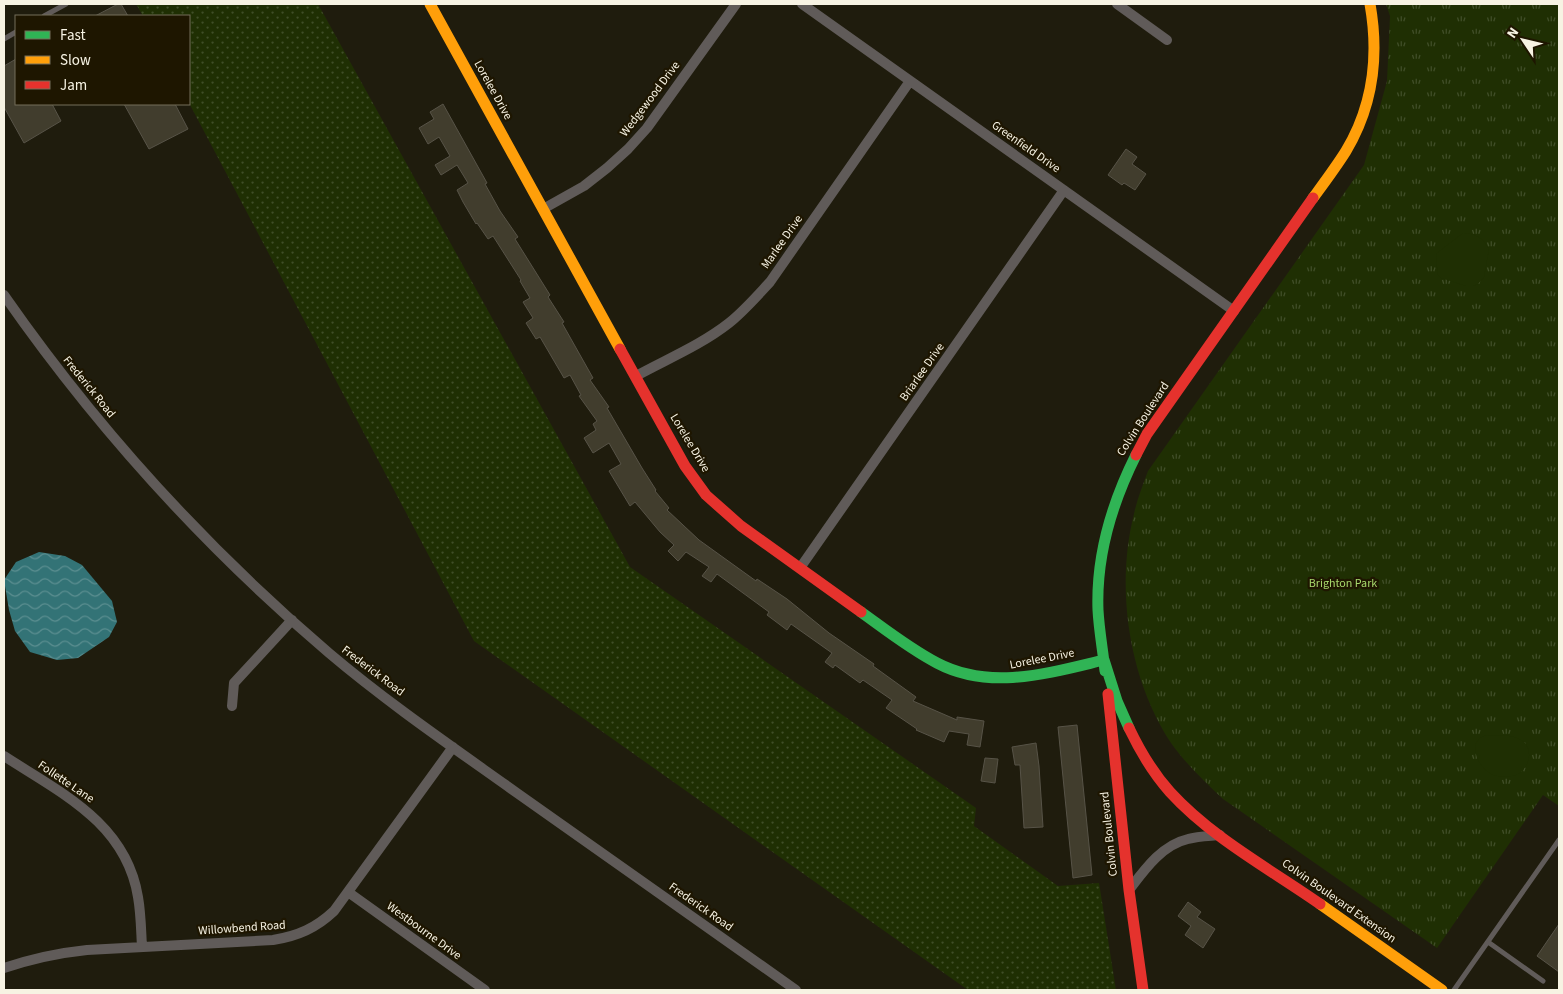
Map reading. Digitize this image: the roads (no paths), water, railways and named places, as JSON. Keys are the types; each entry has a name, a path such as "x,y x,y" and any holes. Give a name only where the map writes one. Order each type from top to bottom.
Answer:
{"street":[{"name":"Lorelee Drive","path":"430,4 685,466 706,495 741,526 919,654 948,670 967,676 1007,680 1104,660"},
{"name":"Wedgewood Drive","path":"543,209 584,186 628,149 647,128 736,4"},
{"name":"Greenfield Drive","path":"802,4 1234,311"},
{"path":"1117,4 1167,40"},
{"name":"Colvin Boulevard","path":"1142,990 1100,632 1098,603 1102,544 1119,487 1147,434 1346,152 1358,128 1368,104 1375,58 1375,32 1370,4"},
{"name":"Marlee Drive","path":"636,376 709,337 748,306 770,282 910,81"},
{"name":"Briarlee Drive","path":"800,568 1064,190"},
{"name":"Frederick Road","path":"4,295 58,370 123,449 195,527 292,620 337,660 452,746 796,990"},
{"path":"232,706 234,683 292,620"},
{"name":"Colvin Boulevard Extension","path":"1104,660 1119,708 1131,735 1164,784 1184,806 1220,835 1442,990"},
{"name":"Willowbend Road","path":"4,968 27,960 86,950 273,940 291,938 305,932 321,923 334,911 452,746"},
{"name":"Follette Lane","path":"4,756 82,806 110,834 130,868 136,887 141,918 142,947"},
{"path":"1129,890 1146,867 1166,849 1188,839 1220,835"},
{"name":"Westbourne Drive","path":"348,892 485,990"}],"lane":[{"path":"46,15 66,4"},
{"path":"4,40 15,33"},
{"path":"1454,990 1559,840"},
{"path":"1488,942 1542,981"}],"water":[{"path":"39,552 65,556 82,565 112,601 117,622 109,637 78,658 57,660 30,652 15,631 4,580 16,562"}],"park label":[{"name":"Brighton Park","path":"1343,583"}]}
